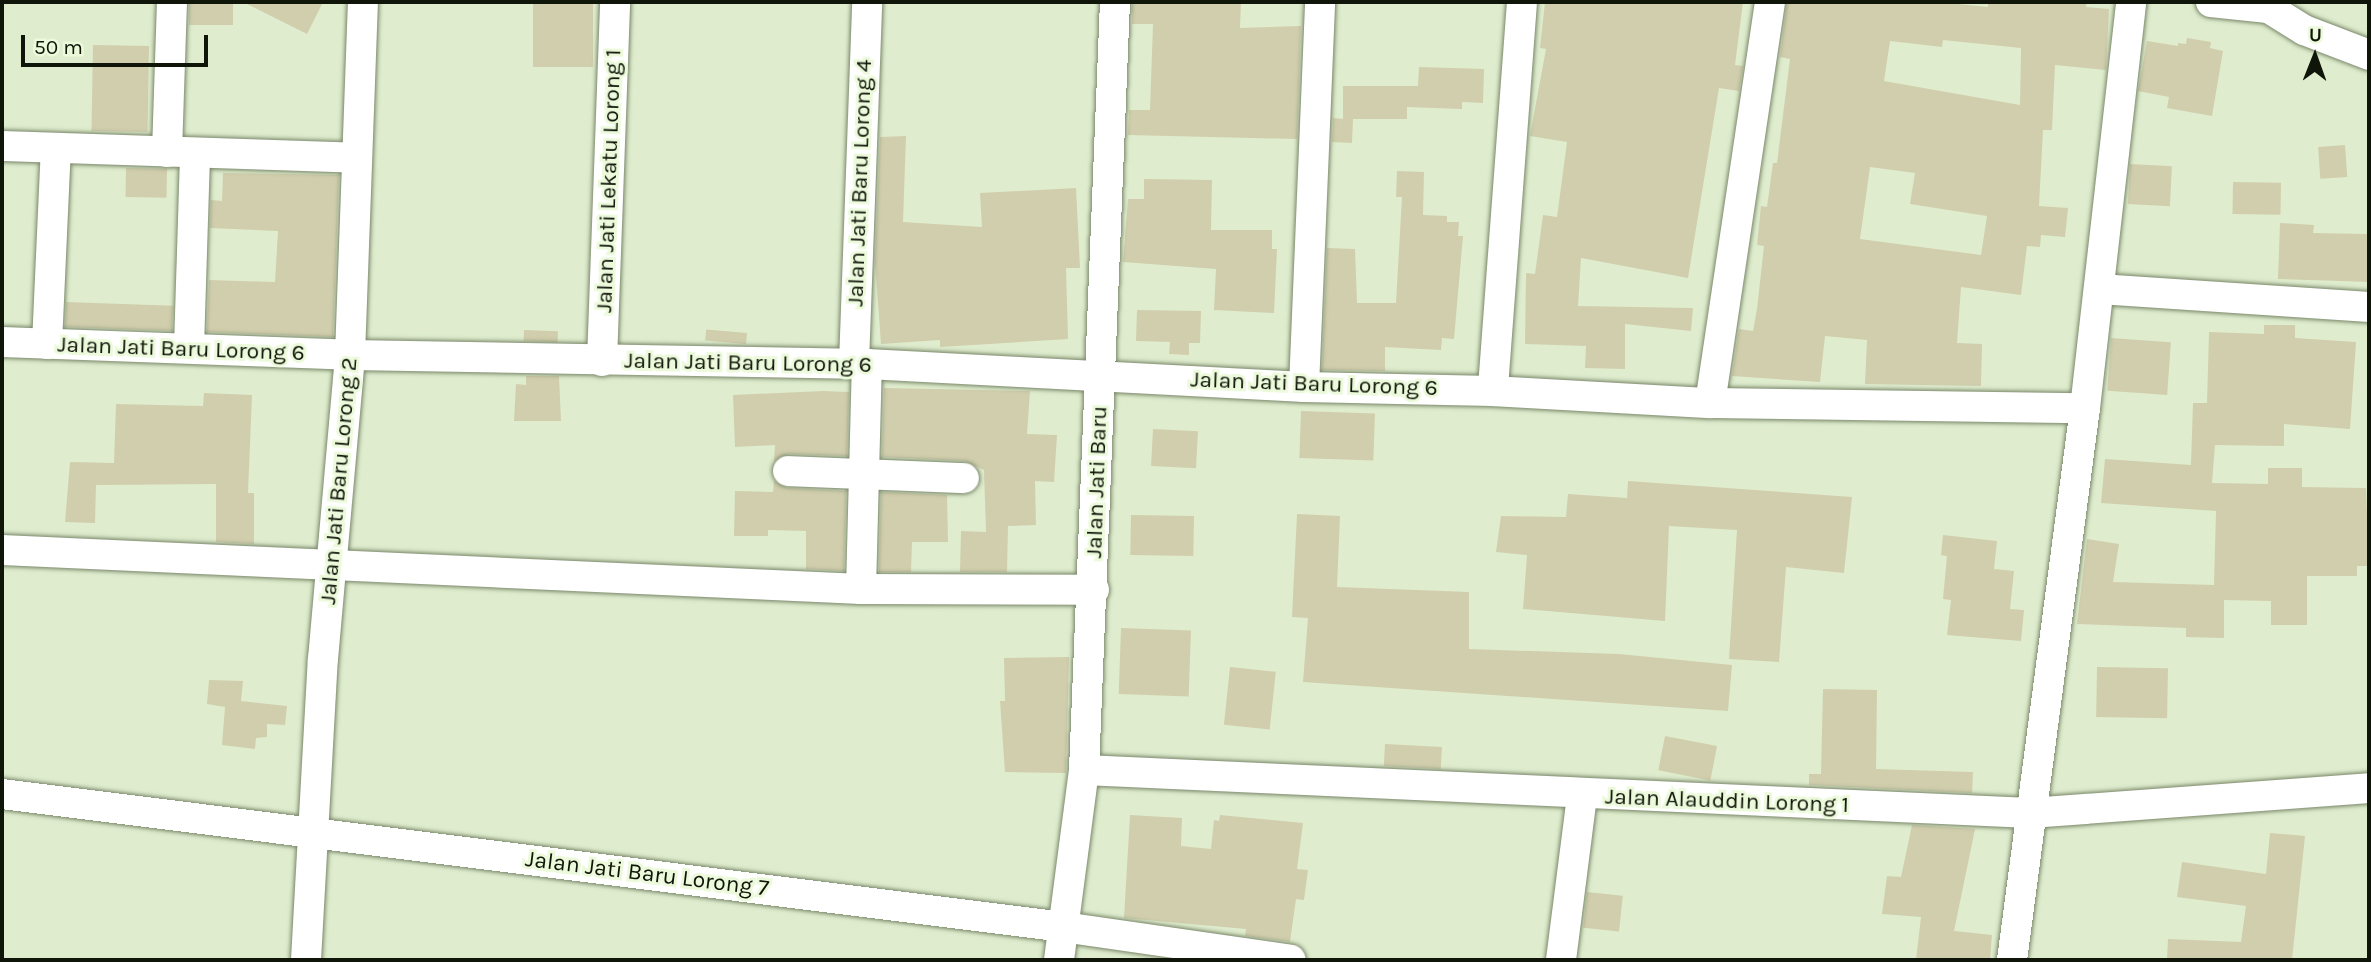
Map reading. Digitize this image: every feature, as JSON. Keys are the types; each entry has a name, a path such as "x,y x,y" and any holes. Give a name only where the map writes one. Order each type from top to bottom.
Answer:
{"street":[{"path":"172,2 189,347"},
{"name":"Jalan Jati Baru Lorong 2","path":"306,960 332,566 350,355 363,2"},
{"name":"Jalan Jati Lekatu Lorong 1","path":"602,361 615,2"},
{"name":"Jalan Jati Baru Lorong 4","path":"861,589 863,474 860,364 867,2"},
{"name":"Jalan Jati Baru","path":"1059,960 1084,770 1094,590 1115,2"},
{"path":"1304,387 1320,2"},
{"path":"1493,391 1522,2"},
{"path":"1710,403 1770,2"},
{"path":"2012,960 2085,408 2131,2"},
{"path":"2211,2 2263,5 2304,30 2369,55"},
{"path":"2,146 357,158"},
{"path":"47,344 55,148"},
{"path":"2099,289 2369,307"},
{"name":"Jalan Jati Baru Lorong 6","path":"2,342 350,355 860,364 1101,373 1304,387 1493,391 1710,403 2085,408"},
{"path":"788,471 964,478"},
{"path":"2,550 861,589 1094,590"},
{"name":"Jalan Alauddin Lorong 1","path":"1084,770 1582,796 2030,813 2369,788"},
{"name":"Jalan Jati Baru Lorong 7","path":"2,794 1063,927 1291,960"},
{"path":"1561,960 1582,796"}],"building":[{"path":"189,2 233,2 233,25 189,25"},
{"path":"243,2 323,2 307,34"},
{"path":"533,2 593,2 593,67 533,67"},
{"path":"1132,2 1241,2 1240,28 1301,26 1297,139 1128,135 1129,110 1150,110 1153,24 1132,24"},
{"path":"1545,2 1743,2 1735,65 1743,66 1739,91 1719,88 1688,278 1581,258 1578,306 1693,308 1691,331 1625,324 1625,369 1585,368 1586,346 1525,344 1526,273 1535,274 1543,215 1557,217 1567,142 1530,136 1546,49 1540,48"},
{"path":"1787,2 1938,2 1988,7 1988,2 2087,2 2086,7 2109,9 2106,70 2055,65 2052,130 2043,130 2039,206 2068,208 2065,237 2041,235 2040,247 2027,246 2021,295 1961,287 1957,343 1982,344 1981,386 1865,384 1867,340 1825,336 1820,382 1732,376 1739,329 1753,331 1757,309 1764,246 1757,245 1761,206 1767,207 1773,163 1777,163 1790,59 1780,57","holes":["1943,40 2021,48 2020,105 1884,81 1890,41 1942,47","1870,167 1915,173 1910,204 1987,216 1981,255 1860,239"]},
{"path":"2187,38 2211,42 2210,48 2223,51 2212,116 2167,108 2169,97 2138,91 2147,41 2178,46 2178,43 2186,44"},
{"path":"93,45 149,46 147,132 91,131"},
{"path":"1419,67 1484,69 1483,103 1462,102 1462,109 1407,107 1407,119 1353,119 1352,143 1332,142 1333,118 1343,119 1343,86 1418,86"},
{"path":"906,136 903,222 982,227 980,193 1076,188 1080,268 1066,268 1068,339 940,347 940,340 881,344 875,262 880,137"},
{"path":"2345,145 2347,177 2320,179 2318,147"},
{"path":"2130,164 2172,166 2170,206 2128,204"},
{"path":"126,168 167,169 166,198 125,197"},
{"path":"1397,171 1424,172 1423,215 1447,216 1447,222 1459,222 1458,236 1463,236 1454,339 1442,338 1441,350 1385,347 1385,371 1322,370 1327,248 1355,249 1357,303 1396,303 1402,197 1396,197"},
{"path":"223,173 339,175 333,337 207,332 209,280 275,282 278,231 210,228 211,200 222,201"},
{"path":"1144,179 1212,180 1211,230 1272,230 1272,249 1277,249 1274,313 1214,310 1216,269 1123,262 1128,199 1144,199"},
{"path":"2233,182 2281,183 2280,215 2232,214"},
{"path":"2280,223 2314,225 2313,233 2369,234 2369,282 2278,279"},
{"path":"66,302 173,306 172,331 65,327"},
{"path":"1137,310 1201,311 1200,343 1189,343 1189,355 1169,354 1170,342 1136,341"},
{"path":"2264,325 2295,325 2295,338 2356,342 2350,429 2284,424 2284,446 2215,445 2212,483 2268,484 2268,468 2302,468 2302,487 2366,488 2369,566 2357,566 2357,576 2307,576 2307,625 2271,625 2271,601 2224,600 2224,638 2186,637 2186,628 2077,624 2087,539 2119,544 2113,582 2214,585 2216,511 2101,503 2105,459 2191,465 2193,403 2207,403 2209,332 2264,334"},
{"path":"706,329 747,333 746,344 705,340"},
{"path":"524,330 558,331 558,342 524,341"},
{"path":"2111,338 2171,342 2167,395 2107,391"},
{"path":"526,376 559,376 561,421 514,421 516,384 526,385"},
{"path":"884,388 1030,391 1027,434 1057,435 1054,482 1035,481 1036,525 1008,526 1007,572 960,572 961,531 986,532 984,470 965,461 882,457"},
{"path":"849,392 847,456 789,454 774,461 775,445 735,447 733,395"},
{"path":"204,393 252,395 248,493 254,493 254,544 216,542 216,484 96,485 95,523 65,522 70,462 114,463 116,404 203,406"},
{"path":"1301,411 1375,414 1373,461 1299,458"},
{"path":"1153,429 1198,431 1196,468 1151,466"},
{"path":"774,481 787,488 846,491 844,571 806,569 806,531 768,530 768,536 734,536 735,491 773,492"},
{"path":"1628,481 1852,497 1844,573 1786,567 1779,662 1729,659 1737,530 1669,526 1665,621 1523,609 1527,555 1496,552 1501,516 1566,517 1568,494 1627,498"},
{"path":"881,492 947,495 948,542 912,542 911,572 879,572"},
{"path":"1297,514 1340,516 1337,587 1469,592 1469,649 1619,654 1732,665 1728,711 1303,682 1308,618 1292,617"},
{"path":"1131,515 1194,516 1193,556 1130,555"},
{"path":"1943,535 1997,541 1994,569 2014,571 2010,609 2024,610 2021,641 1947,635 1951,600 1943,599 1947,556 1941,555"},
{"path":"1121,628 1191,630 1189,696 1119,694"},
{"path":"1069,657 1066,773 1005,772 1000,701 1005,701 1004,658"},
{"path":"1230,667 1276,672 1270,729 1224,725"},
{"path":"2097,667 2168,668 2167,718 2096,717"},
{"path":"209,680 243,681 241,701 287,706 285,725 267,724 267,737 256,738 255,749 222,745 225,707 207,704"},
{"path":"1823,689 1877,690 1876,769 1973,772 1972,793 1809,785 1809,774 1821,774"},
{"path":"1665,736 1717,746 1710,780 1658,770"},
{"path":"1385,744 1442,747 1441,769 1384,766"},
{"path":"1130,815 1182,818 1181,846 1211,849 1214,820 1219,821 1220,815 1303,823 1297,869 1308,870 1304,900 1296,899 1290,942 1245,936 1246,929 1124,918"},
{"path":"1912,825 1975,829 1954,931 1992,935 1990,960 1916,960 1921,917 1882,914 1887,876 1901,877"},
{"path":"2270,833 2305,836 2292,960 2167,960 2168,939 2241,942 2246,906 2177,897 2182,862 2266,874"},
{"path":"1587,892 1623,896 1619,932 1583,928"}]}
